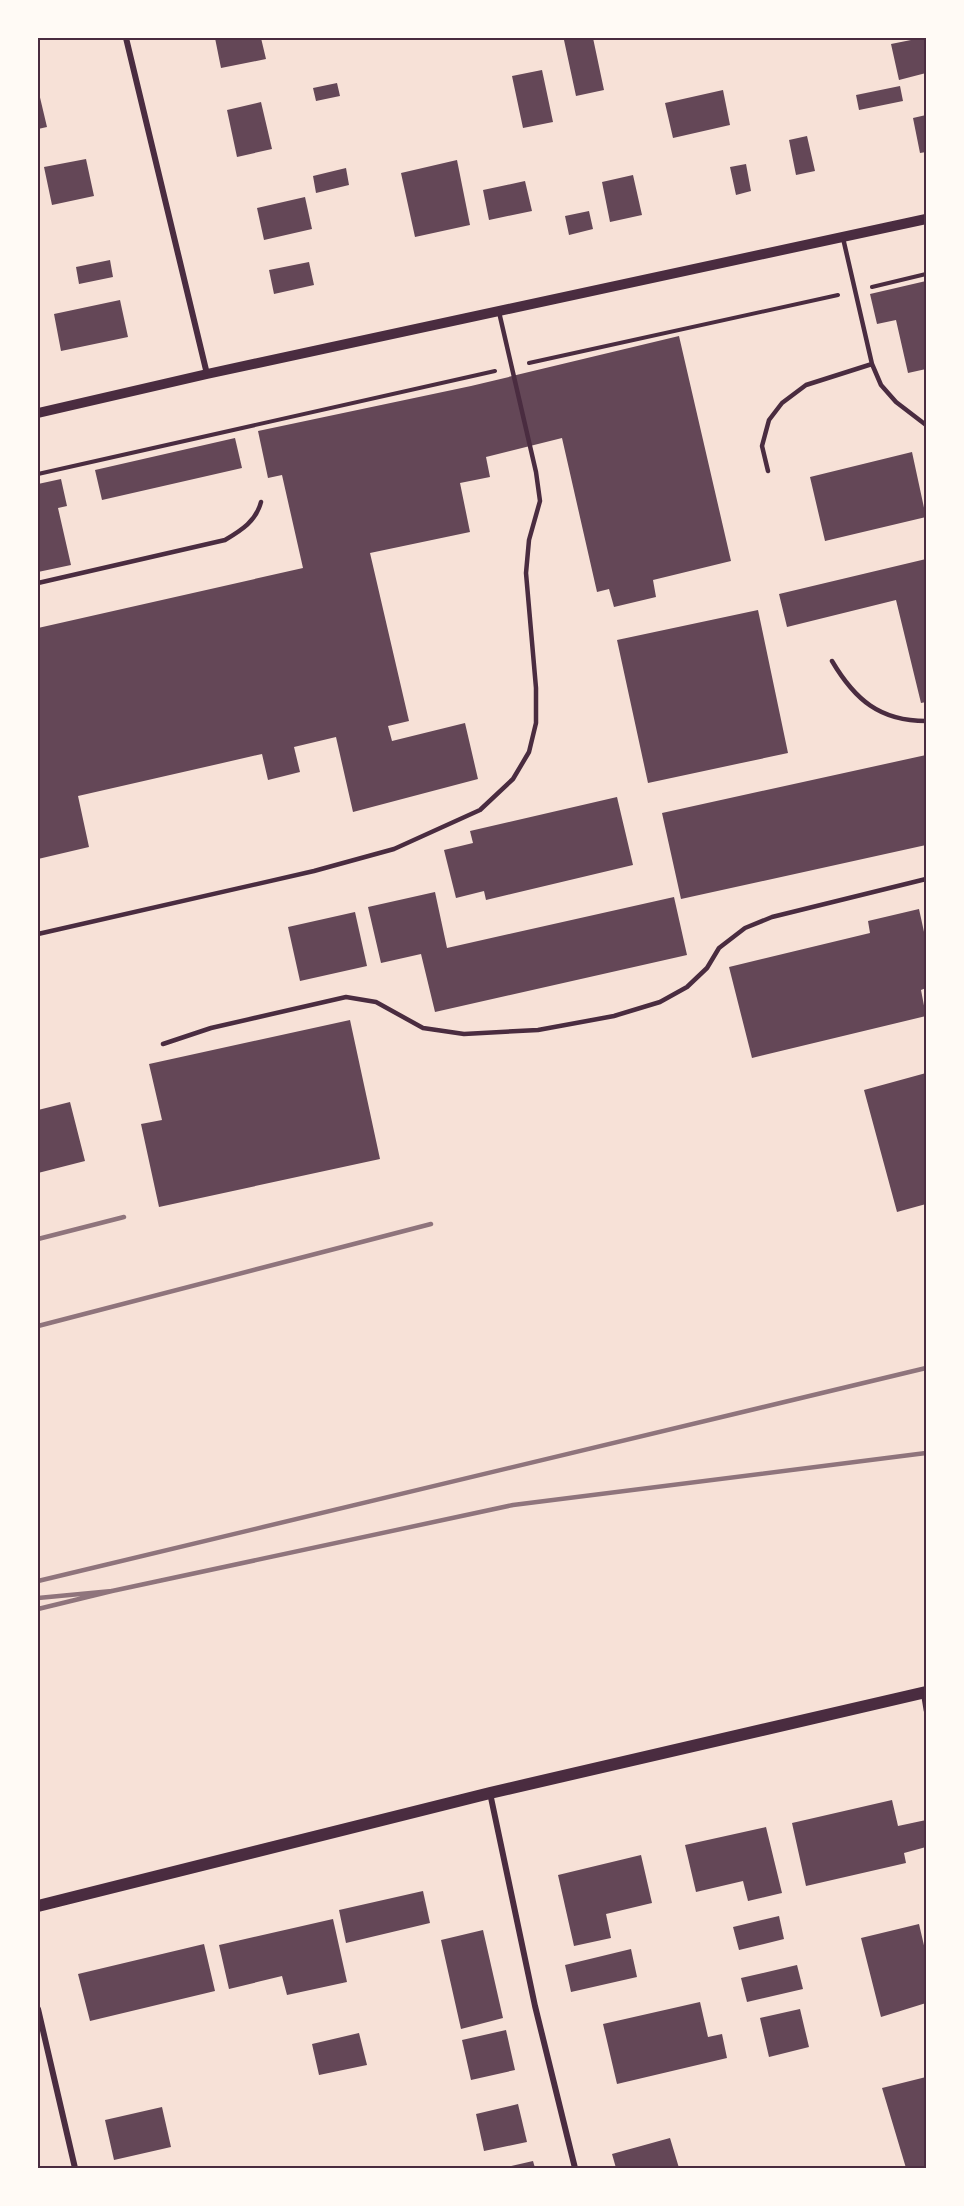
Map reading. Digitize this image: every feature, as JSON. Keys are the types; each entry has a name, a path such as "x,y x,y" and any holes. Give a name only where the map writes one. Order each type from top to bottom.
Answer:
{"main road":[{"path":"38,1906 490,1793 925,1693"}],"street":[{"path":"126,38 207,374"},
{"path":"38,413 207,374 927,219"},
{"path":"490,1793 536,2006 575,2169"},
{"path":"38,2009 75,2169"}],"lane":[{"path":"843,237 872,364 881,385 888,394 927,425"},
{"path":"38,934 314,871 393,849 480,810 513,779 529,752 536,723 536,688 526,573 528,540 540,501 536,472 499,312"},
{"path":"768,471 762,446 769,420 782,402 806,385 872,364"},
{"path":"38,583 225,540 246,526 258,514 261,502"},
{"path":"832,661 845,683 871,706 889,717 927,721"},
{"path":"163,1044 211,1028 346,996 376,1002 423,1028 464,1034 538,1030 615,1016 660,1002 687,987 707,968 719,948 745,928 772,917 927,879"},
{"path":"925,1693 927,1711"}],"path":[{"path":"38,474 927,274"}],"building":[{"path":"215,38 261,38 266,59 221,68"},
{"path":"593,38 604,90 576,96 564,40"},
{"path":"926,38 926,73 899,80 891,44"},
{"path":"542,70 553,122 523,128 512,76"},
{"path":"337,83 340,96 316,101 313,88"},
{"path":"900,86 903,101 859,110 856,95"},
{"path":"38,89 47,127 38,129"},
{"path":"723,90 730,125 673,138 665,103"},
{"path":"261,102 272,149 237,157 227,110"},
{"path":"926,115 926,152 920,153 913,118"},
{"path":"807,136 815,171 796,175 789,140"},
{"path":"86,159 94,196 52,205 44,167"},
{"path":"457,160 470,225 415,237 401,173"},
{"path":"746,164 751,191 736,195 730,167"},
{"path":"346,168 349,185 316,193 313,176"},
{"path":"633,175 642,215 610,222 602,182"},
{"path":"525,181 532,211 489,220 483,190"},
{"path":"305,197 312,229 264,240 257,208"},
{"path":"589,211 593,229 569,235 565,216"},
{"path":"110,260 113,277 79,284 76,267"},
{"path":"309,262 314,285 274,294 269,270"},
{"path":"926,281 926,369 908,373 896,320 877,324 870,294"},
{"path":"120,300 128,337 61,351 54,314"},
{"path":"679,336 731,561 653,580 656,597 614,607 609,589 597,592 562,438 486,457 490,477 460,483 470,532 370,553 409,721 388,726 392,741 465,723 478,779 353,812 336,737 294,747 300,772 268,780 262,754 78,796 89,847 38,859 38,628 303,568 282,475 268,478 258,431 471,386"},
{"path":"235,438 242,468 102,500 95,470"},
{"path":"912,452 926,517 825,541 810,477"},
{"path":"61,479 67,506 58,508 71,565 38,572 38,484"},
{"path":"926,559 926,702 921,703 896,600 787,627 779,594"},
{"path":"758,610 788,753 648,783 617,640"},
{"path":"926,755 926,845 681,899 662,813"},
{"path":"617,797 633,865 486,900 484,891 456,898 444,850 473,843 470,831"},
{"path":"435,892 447,948 674,897 687,955 435,1012 421,954 381,963 368,907"},
{"path":"919,909 926,941 926,988 921,990 926,1016 752,1058 729,967 870,933 868,921"},
{"path":"355,912 367,966 300,981 288,927"},
{"path":"350,1020 380,1159 159,1207 141,1124 162,1120 149,1064"},
{"path":"926,1073 926,1204 897,1212 864,1090"},
{"path":"70,1102 85,1161 38,1173 38,1110"},
{"path":"892,1800 898,1826 926,1820 926,1847 904,1853 906,1863 806,1886 792,1823"},
{"path":"766,1827 782,1893 748,1901 743,1881 696,1892 685,1845"},
{"path":"641,1855 652,1903 606,1914 611,1938 574,1946 558,1875"},
{"path":"423,1891 430,1923 346,1943 339,1910"},
{"path":"779,1916 784,1939 739,1950 733,1927"},
{"path":"333,1919 347,1982 287,1995 282,1976 229,1989 219,1945"},
{"path":"919,1924 926,1954 926,2003 881,2017 861,1938"},
{"path":"483,1930 503,2018 461,2029 441,1940"},
{"path":"204,1944 215,1991 90,2021 78,1974"},
{"path":"631,1949 637,1977 571,1992 565,1965"},
{"path":"797,1965 803,1989 747,2002 741,1978"},
{"path":"700,2002 708,2037 722,2034 727,2058 617,2084 603,2024"},
{"path":"800,2009 809,2047 769,2057 760,2018"},
{"path":"506,2030 515,2070 471,2080 462,2040"},
{"path":"359,2033 367,2065 319,2075 312,2044"},
{"path":"926,2077 926,2168 906,2168 882,2088"},
{"path":"518,2104 527,2142 484,2151 476,2114"},
{"path":"162,2107 171,2147 114,2160 105,2120"},
{"path":"670,2138 679,2168 616,2168 612,2154"},
{"path":"533,2161 535,2168 503,2168"}],"railway":[{"path":"38,1239 124,1217"},
{"path":"38,1326 431,1224"},
{"path":"38,1581 926,1368"},
{"path":"112,1591 513,1505 926,1453"},
{"path":"38,1598 112,1591 38,1609"}]}
